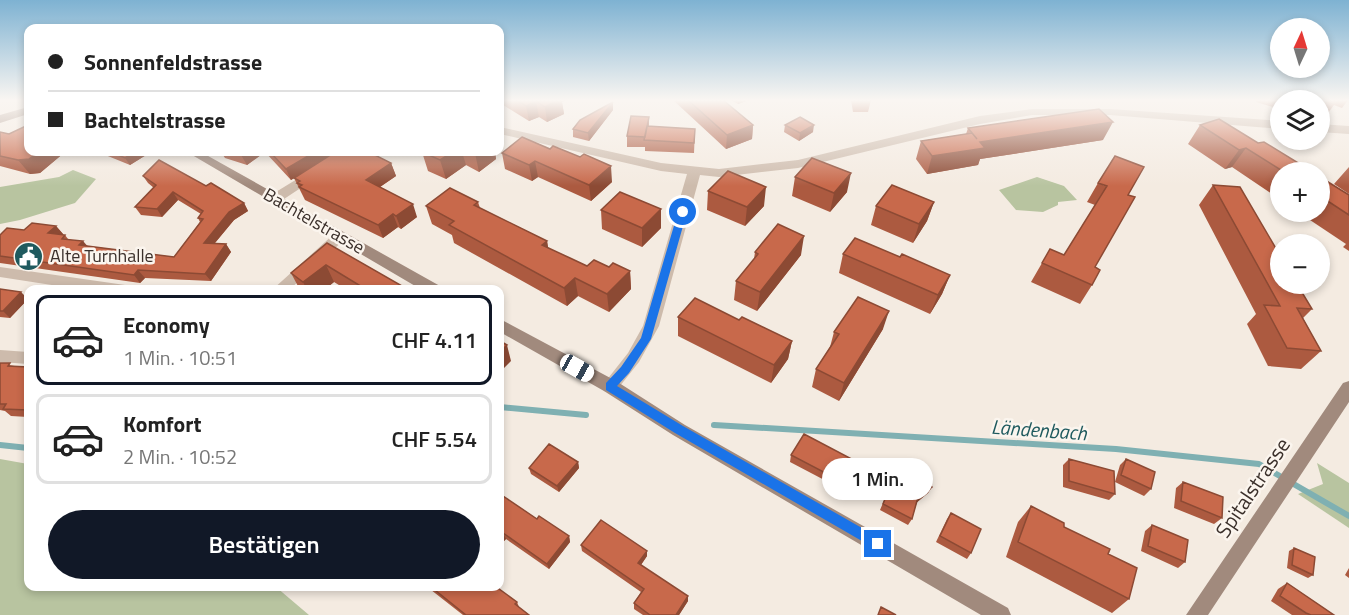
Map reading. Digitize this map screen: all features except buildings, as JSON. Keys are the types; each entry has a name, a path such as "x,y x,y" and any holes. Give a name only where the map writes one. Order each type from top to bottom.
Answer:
{"street":[{"path":"504,132 661,167 694,172 727,172 798,164 944,129"},
{"path":"1330,129 1349,130"},
{"name":"Bachtelstrasse","path":"200,156 426,285"},
{"path":"276,198 343,156"},
{"path":"610,386 627,367 646,339 694,172"},
{"path":"285,285 340,236"},
{"path":"0,272 90,285"},
{"path":"504,327 610,386 679,430 1001,615"},
{"path":"0,356 24,358"},
{"name":"Spitalstrasse","path":"1196,615 1349,388"}],"green space":[{"path":"73,170 96,179 75,203 0,224 0,187 59,177"},
{"path":"1037,177 1064,186 1077,200 1058,202 1058,205 1043,212 1016,210 999,190"},
{"path":"0,459 24,463 24,591 281,591 309,615 0,615"},
{"path":"1317,463 1349,483 1349,528 1298,494 1323,484"}],"waterway":[{"path":"504,407 586,415"},
{"name":"Ländenbach","path":"714,425 1116,449 1259,464 1349,516"},
{"path":"0,445 24,448"}],"place":[{"name":"Alte Turnhalle","path":"29,256"}],"route":[{"path":"683,212 646,339 625,370 610,386 679,430 878,544"}]}
